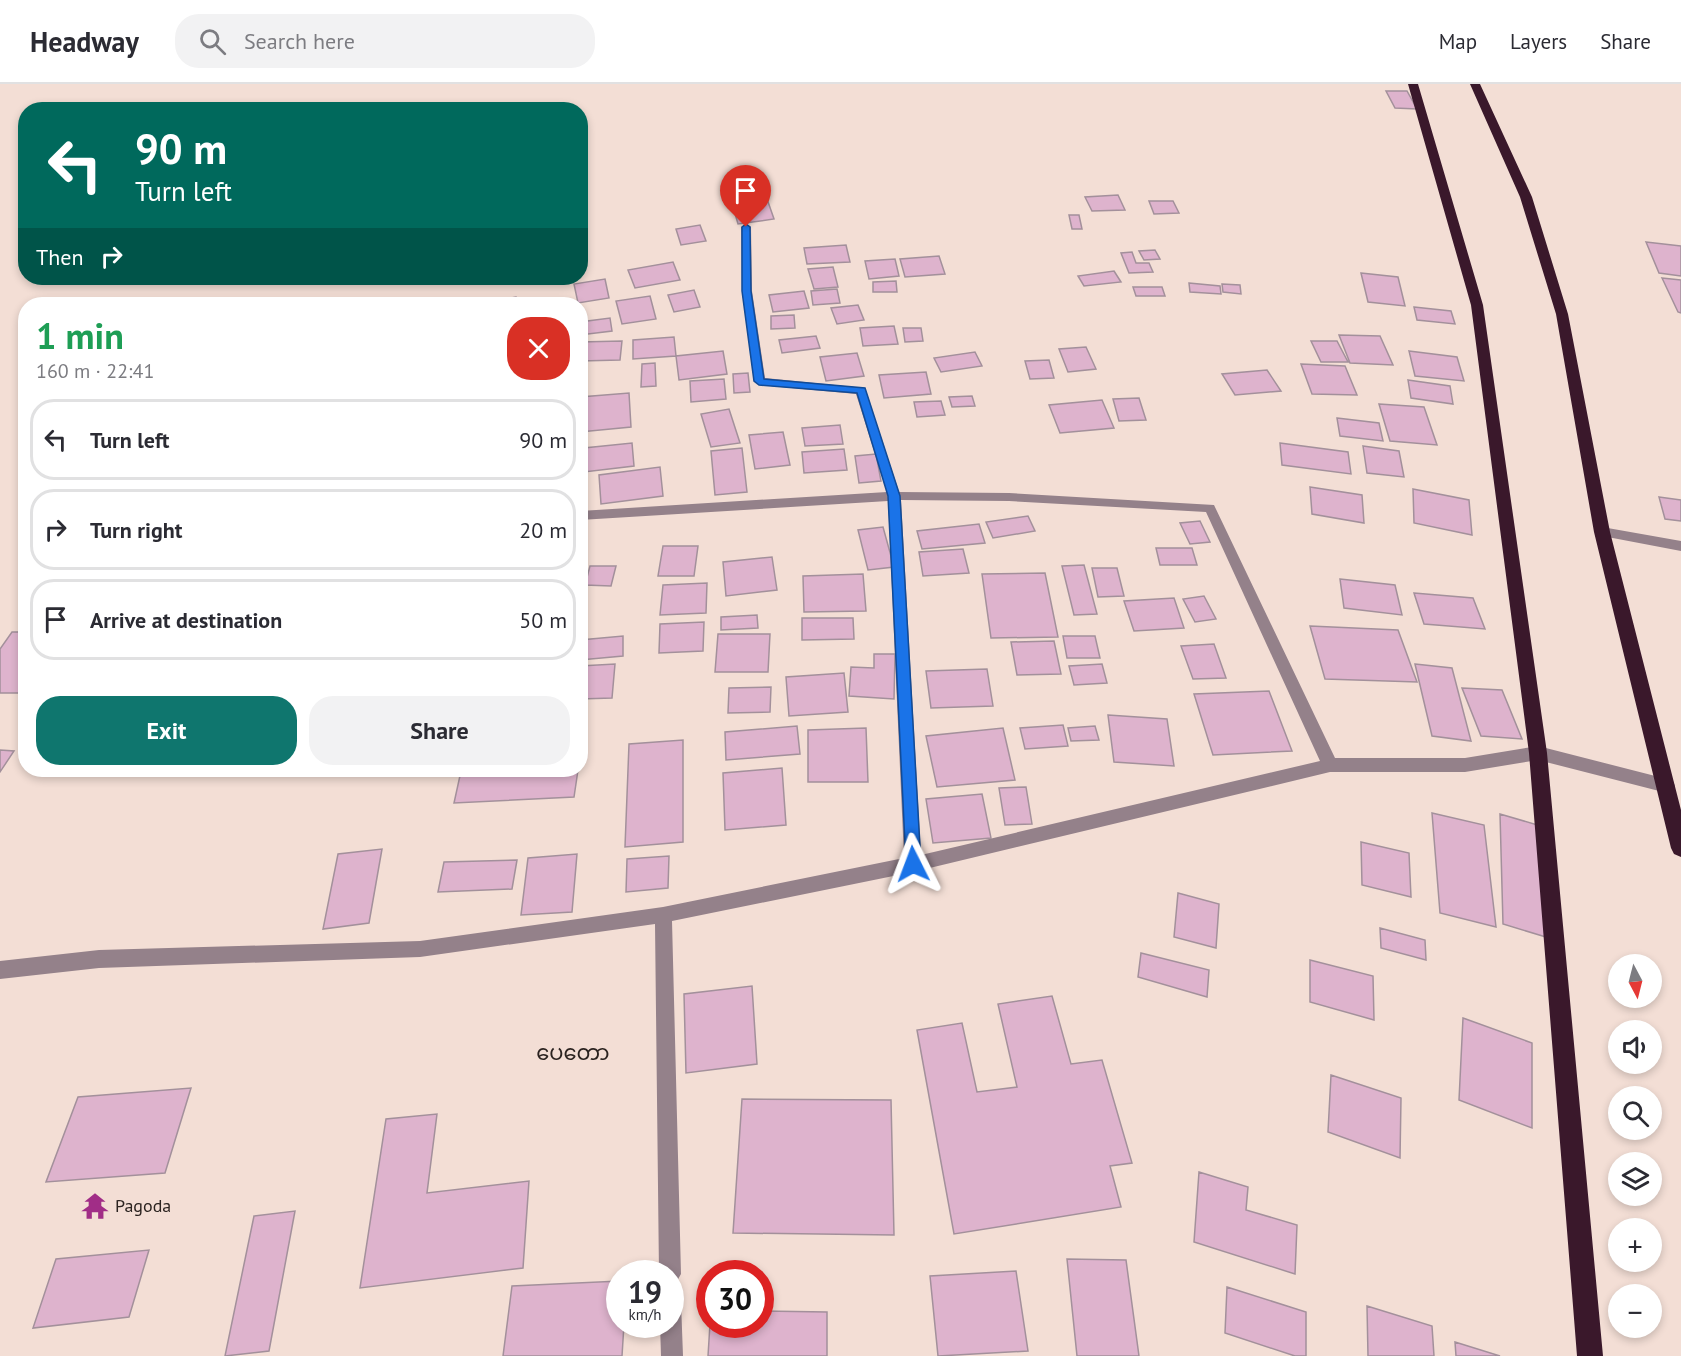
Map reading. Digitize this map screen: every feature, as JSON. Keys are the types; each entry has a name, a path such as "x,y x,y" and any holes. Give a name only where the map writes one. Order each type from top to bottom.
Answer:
{"highway":[{"path":"1413,84 1477,305 1538,753 1590,1356"},
{"path":"1475,84 1526,197 1562,314 1602,532 1681,848"}],"street":[{"path":"746,227 747,291 759,381 861,391 894,496 913,864"},
{"path":"588,515 894,496 1009,497 1210,508 1330,765"},
{"path":"1602,532 1681,546"},
{"path":"0,970 99,959 420,948 663,915 913,864 1330,765 1465,765 1538,753 1667,786"},
{"path":"663,915 670,1260"},
{"path":"671,1338 672,1356"}],"building":[{"path":"1386,91 1407,91 1417,109 1395,108"},
{"path":"1118,195 1125,210 1092,211 1085,197"},
{"path":"766,196 774,219 738,224 731,200"},
{"path":"1149,201 1173,201 1179,213 1154,214"},
{"path":"1069,215 1079,215 1082,229 1072,229"},
{"path":"700,225 706,241 681,245 676,229"},
{"path":"1646,242 1681,246 1681,276 1659,273"},
{"path":"846,245 850,262 807,264 804,248"},
{"path":"1155,250 1160,259 1144,260 1139,251"},
{"path":"1132,252 1136,263 1149,263 1153,272 1129,273 1121,253"},
{"path":"939,256 945,274 905,277 900,259"},
{"path":"895,259 899,276 869,279 865,261"},
{"path":"673,262 680,280 635,288 628,270"},
{"path":"833,267 838,287 814,289 808,269"},
{"path":"1114,271 1121,282 1084,286 1078,276"},
{"path":"1361,273 1398,277 1405,306 1368,302"},
{"path":"1662,278 1681,280 1681,313 1678,312"},
{"path":"605,279 609,298 588,301 588,297 577,297 574,285 588,285 588,282"},
{"path":"896,281 897,292 873,292 873,282"},
{"path":"1189,283 1220,286 1221,294 1190,292"},
{"path":"1222,284 1240,285 1241,294 1223,292"},
{"path":"1133,287 1162,287 1165,296 1136,296"},
{"path":"837,289 840,303 813,305 811,291"},
{"path":"694,290 700,307 674,312 668,295"},
{"path":"804,291 809,308 773,312 769,295"},
{"path":"650,296 656,319 622,324 616,301"},
{"path":"858,305 864,320 837,324 831,308"},
{"path":"1414,307 1451,311 1455,324 1417,320"},
{"path":"794,315 795,328 771,329 771,316"},
{"path":"610,318 612,331 588,334 588,321"},
{"path":"894,326 898,344 863,346 860,328"},
{"path":"903,328 921,328 923,341 905,342"},
{"path":"1339,335 1380,336 1393,365 1350,363"},
{"path":"816,336 820,348 782,353 779,340"},
{"path":"674,337 676,356 633,359 633,340"},
{"path":"622,341 620,360 588,361 588,342"},
{"path":"1311,341 1337,341 1348,362 1321,362"},
{"path":"1086,347 1096,369 1068,372 1059,349"},
{"path":"723,351 727,374 679,380 676,356"},
{"path":"1409,351 1457,357 1464,381 1415,376"},
{"path":"975,352 982,366 941,372 934,358"},
{"path":"857,353 864,376 826,381 820,357"},
{"path":"1049,360 1054,378 1030,379 1025,361"},
{"path":"655,363 656,386 641,387 642,364"},
{"path":"1301,364 1345,366 1357,395 1312,394"},
{"path":"1267,370 1281,391 1235,395 1222,374"},
{"path":"926,372 931,394 884,398 879,375"},
{"path":"748,373 750,392 734,393 733,374"},
{"path":"724,379 726,399 691,402 690,381"},
{"path":"1408,380 1450,386 1453,404 1411,398"},
{"path":"629,393 631,427 588,431 588,396"},
{"path":"972,396 975,406 952,407 949,397"},
{"path":"1139,398 1146,420 1119,421 1113,399"},
{"path":"1102,400 1114,428 1060,433 1049,405"},
{"path":"941,401 945,415 917,417 914,402"},
{"path":"1379,404 1424,407 1437,445 1390,441"},
{"path":"729,409 740,443 711,447 701,414"},
{"path":"1337,418 1379,423 1383,441 1340,436"},
{"path":"840,425 843,444 805,446 802,428"},
{"path":"783,432 790,465 755,469 749,435"},
{"path":"632,443 634,466 588,472 588,448"},
{"path":"1280,443 1348,452 1351,474 1282,465"},
{"path":"1363,446 1399,451 1404,477 1367,473"},
{"path":"742,448 747,492 715,495 711,451"},
{"path":"844,449 847,470 804,473 802,452"},
{"path":"876,454 881,481 859,483 855,456"},
{"path":"660,467 663,496 601,504 599,475"},
{"path":"1310,487 1362,495 1364,523 1312,514"},
{"path":"1413,489 1469,500 1472,535 1414,523"},
{"path":"1659,497 1681,500 1681,521 1665,519"},
{"path":"1028,516 1035,531 993,538 986,522"},
{"path":"1200,521 1210,542 1190,544 1180,523"},
{"path":"979,524 985,543 922,549 917,531"},
{"path":"883,527 894,567 868,570 858,530"},
{"path":"663,546 698,546 694,576 658,576"},
{"path":"1156,548 1192,548 1197,565 1160,565"},
{"path":"963,549 969,573 923,576 919,552"},
{"path":"772,557 777,590 726,596 723,562"},
{"path":"1084,565 1097,614 1074,615 1062,566"},
{"path":"590,566 616,566 611,586 588,585"},
{"path":"1092,568 1117,568 1124,596 1098,597"},
{"path":"1045,573 1058,637 991,638 982,574"},
{"path":"863,574 866,611 804,612 803,576"},
{"path":"1340,579 1395,585 1402,615 1344,608"},
{"path":"707,583 706,613 660,615 663,585"},
{"path":"1414,593 1473,598 1485,629 1424,624"},
{"path":"1204,596 1216,619 1195,622 1183,599"},
{"path":"1174,598 1184,628 1134,631 1124,601"},
{"path":"757,615 758,628 721,630 721,617"},
{"path":"802,618 853,618 854,639 802,640"},
{"path":"704,622 703,651 659,653 660,624"},
{"path":"1310,626 1398,630 1417,682 1325,679"},
{"path":"12,632 18,632 18,693 0,693 0,649"},
{"path":"718,634 770,634 768,672 715,672"},
{"path":"623,636 623,656 588,659 588,639"},
{"path":"1063,636 1095,636 1100,658 1067,658"},
{"path":"1054,641 1061,674 1017,675 1011,642"},
{"path":"1214,644 1226,678 1193,679 1181,646"},
{"path":"874,654 895,654 894,699 849,696 851,667 874,668"},
{"path":"615,664 612,698 588,699 588,666"},
{"path":"1102,664 1107,683 1074,685 1069,666"},
{"path":"1415,664 1452,668 1471,741 1432,736"},
{"path":"987,669 993,706 931,708 926,671"},
{"path":"844,673 848,712 789,716 786,677"},
{"path":"771,687 770,712 728,713 729,688"},
{"path":"1462,688 1502,690 1522,739 1481,736"},
{"path":"1269,691 1292,751 1213,755 1194,694"},
{"path":"1108,715 1167,719 1174,766 1114,762"},
{"path":"1063,725 1068,746 1025,749 1020,728"},
{"path":"797,726 800,754 726,760 725,732"},
{"path":"1095,726 1099,740 1071,741 1068,728"},
{"path":"866,728 868,782 808,782 808,730"},
{"path":"1003,728 1015,780 937,787 926,736"},
{"path":"683,740 683,842 625,847 629,744"},
{"path":"0,750 14,751 0,772"},
{"path":"782,768 786,825 725,830 723,773"},
{"path":"460,777 577,777 574,797 454,803"},
{"path":"1026,787 1032,824 1005,825 999,788"},
{"path":"982,794 991,838 933,843 926,799"},
{"path":"1432,813 1484,825 1496,927 1440,913"},
{"path":"1500,814 1541,826 1549,938 1503,924"},
{"path":"1361,842 1409,853 1411,897 1362,885"},
{"path":"382,849 369,923 323,929 338,854"},
{"path":"577,854 572,912 521,915 528,858"},
{"path":"669,856 668,888 626,892 627,859"},
{"path":"517,860 512,889 438,892 444,862"},
{"path":"1178,893 1219,904 1216,948 1174,937"},
{"path":"1380,928 1425,940 1426,960 1381,948"},
{"path":"1141,953 1209,970 1207,997 1138,977"},
{"path":"1310,960 1373,976 1374,1020 1310,1002"},
{"path":"752,986 757,1064 686,1073 684,994"},
{"path":"1052,996 1071,1064 1102,1060 1132,1163 1110,1166 1121,1207 954,1234 917,1030 962,1023 977,1092 1017,1087 998,1004"},
{"path":"1463,1018 1532,1043 1532,1128 1459,1100"},
{"path":"1331,1075 1401,1098 1400,1158 1328,1132"},
{"path":"191,1088 165,1173 46,1182 78,1097"},
{"path":"742,1099 891,1100 894,1235 733,1233"},
{"path":"437,1114 427,1193 529,1181 523,1268 360,1288 386,1119"},
{"path":"1199,1172 1248,1187 1246,1210 1297,1225 1295,1274 1194,1242"},
{"path":"295,1211 269,1351 225,1356 254,1216"},
{"path":"149,1250 129,1317 33,1328 56,1259"},
{"path":"1067,1259 1126,1260 1139,1356 1077,1356"},
{"path":"1016,1271 1028,1351 938,1356 930,1276"},
{"path":"606,1282 606,1338 623,1338 622,1356 503,1356 512,1286"},
{"path":"1227,1287 1306,1312 1306,1356 1295,1356 1225,1333"},
{"path":"1367,1306 1432,1326 1434,1356 1368,1356"},
{"path":"774,1311 827,1312 827,1356 708,1356 709,1338 774,1338"},
{"path":"1455,1342 1500,1356 1456,1356"}],"place":[{"name":"Pagoda","path":"95,1206"}],"district":[{"name":"ပေတော","path":"573,1053"}],"route":[{"path":"746,227 747,291 759,381 861,391 894,496 913,864"}]}
